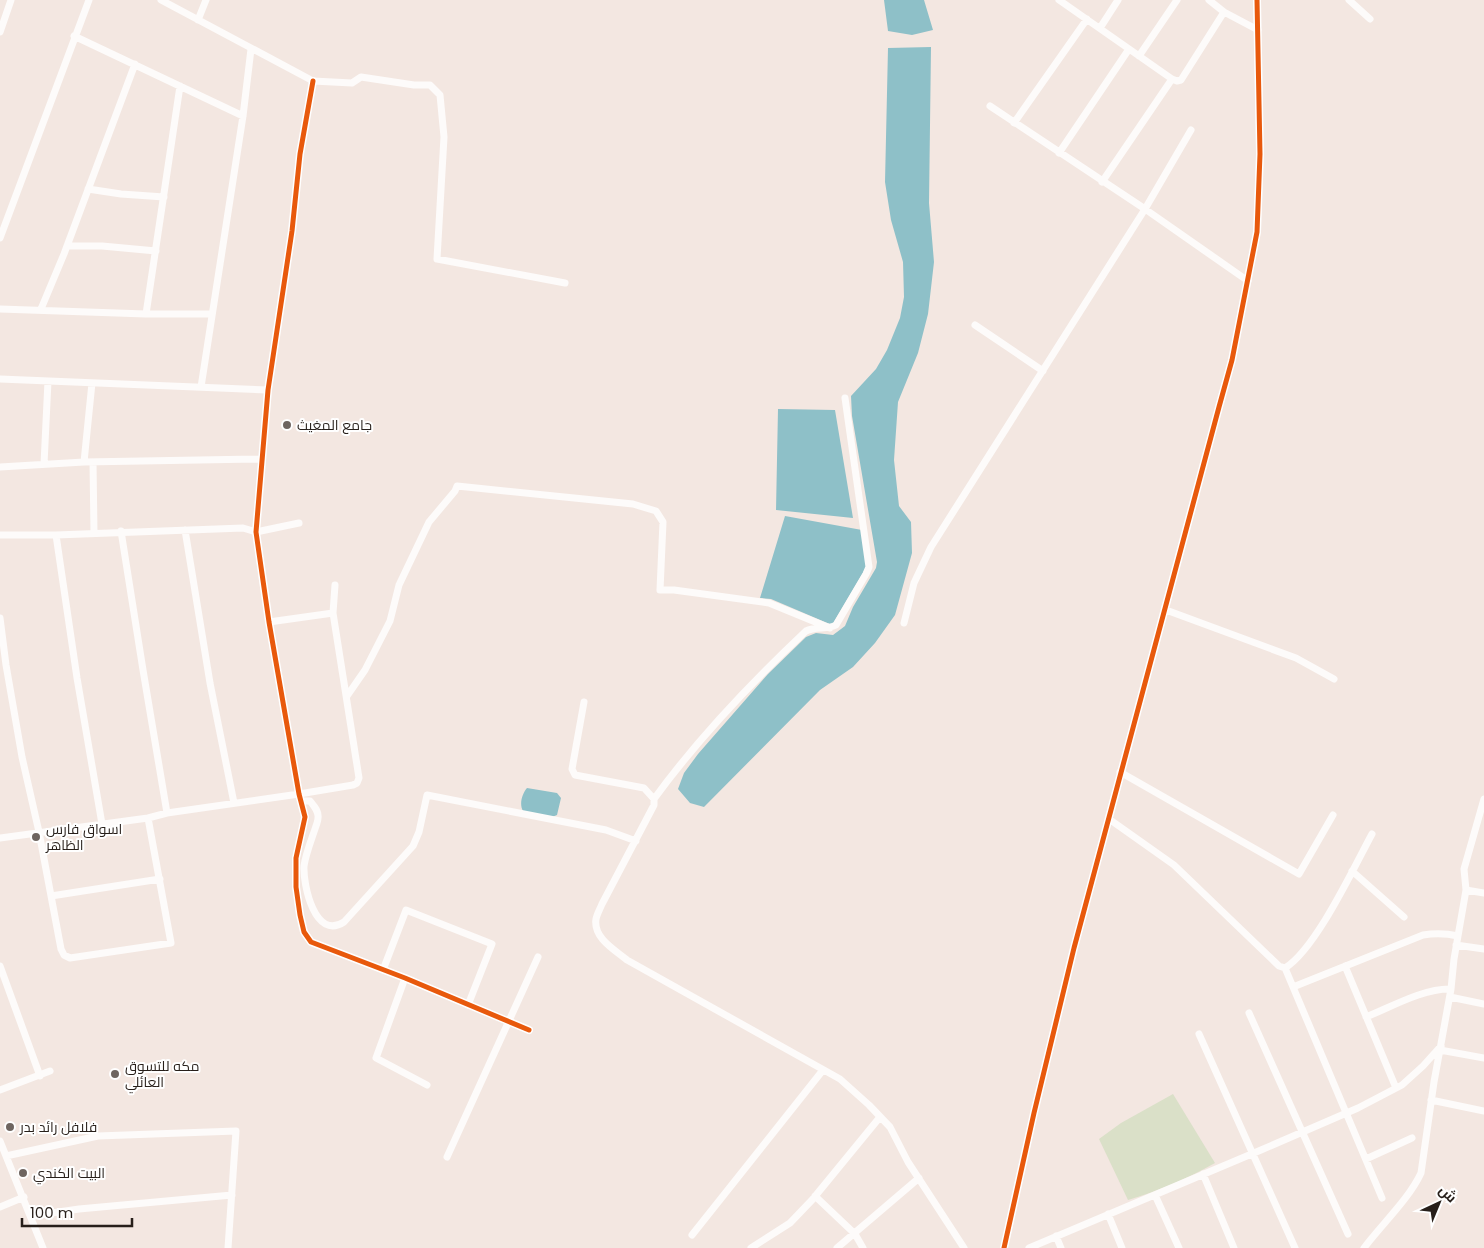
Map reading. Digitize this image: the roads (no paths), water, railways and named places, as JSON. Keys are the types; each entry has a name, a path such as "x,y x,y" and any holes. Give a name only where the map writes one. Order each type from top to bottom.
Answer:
{"street":[{"path":"0,32 11,0"},
{"path":"0,238 89,0"},
{"path":"161,0 313,81 352,82 361,77 430,85 440,95 444,137 437,259 565,283"},
{"path":"198,20 206,0"},
{"path":"1100,28 1118,0"},
{"path":"1139,56 1177,0"},
{"path":"1210,0 1224,12 1258,30"},
{"path":"1004,1248 1072,956 1232,360 1258,232 1260,154 1256,0"},
{"path":"1349,0 1370,19"},
{"path":"1063,1 1177,81 1181,80 1224,12"},
{"path":"1014,123 1087,19"},
{"path":"74,36 243,116"},
{"path":"201,387 243,116 251,49"},
{"path":"1059,153 1129,49"},
{"path":"41,309 67,246 135,64"},
{"path":"1102,182 1172,79"},
{"path":"313,81 300,154 292,232 268,390 256,532 269,622 305,817 296,858 296,887 300,915 304,932 311,942 405,978 529,1030"},
{"path":"146,314 180,86"},
{"path":"990,106 1145,209 1248,281"},
{"path":"904,623 914,582 931,547 1145,209 1191,130"},
{"path":"88,189 121,194 164,197"},
{"path":"67,246 102,246 156,250"},
{"path":"0,308 146,314 212,314"},
{"path":"975,325 1043,371"},
{"path":"0,379 268,390"},
{"path":"44,464 48,381"},
{"path":"84,462 92,383"},
{"path":"845,398 869,567 836,625 830,628 812,628 806,631 758,678 681,762 654,799 654,805 602,904 596,920 604,942 627,960 840,1079 890,1127 919,1178 964,1248"},
{"path":"0,466 84,462 262,459"},
{"path":"93,462 94,533"},
{"path":"347,696 364,670 390,621 399,585 429,522 457,486 634,504 656,511 663,522 660,590 674,590 769,603 830,628"},
{"path":"0,535 56,535 243,528 256,532 300,522"},
{"path":"185,530 210,683 234,803"},
{"path":"121,532 168,813"},
{"path":"56,535 77,678 102,824"},
{"path":"0,838 148,818 234,803 300,798 357,783 359,778 333,613 335,585"},
{"path":"1166,610 1296,658 1334,679"},
{"path":"269,622 333,613"},
{"path":"0,618 22,756 39,832 61,949 64,955 70,958 170,944 172,941 148,818"},
{"path":"584,702 572,769 575,775 644,788 654,799"},
{"path":"1120,772 1299,874 1333,815"},
{"path":"300,798 310,801 316,808 319,817 306,854 304,868 307,893 314,912 322,923 330,927 338,926 344,922 413,846 427,796 597,828 623,835 636,841"},
{"path":"1364,1248 1378,1228 1415,1186 1421,1173 1431,1100 1450,997 1456,945 1466,890 1464,869 1484,799"},
{"path":"1110,819 1174,865 1279,966 1285,968 1382,1198"},
{"path":"1285,968 1291,964 1317,934 1372,834"},
{"path":"1352,872 1404,917"},
{"path":"51,896 160,879"},
{"path":"1466,890 1484,893"},
{"path":"383,970 406,910 492,944 468,1005"},
{"path":"1293,987 1423,935 1446,933 1458,936"},
{"path":"1456,945 1484,949"},
{"path":"447,1158 538,957"},
{"path":"0,966 40,1076"},
{"path":"1345,966 1396,1088"},
{"path":"405,978 376,1058 428,1085"},
{"path":"1366,1018 1428,992 1451,989"},
{"path":"1450,997 1484,1004"},
{"path":"1249,1013 1348,1234"},
{"path":"1200,1034 1296,1248"},
{"path":"1441,1048 1484,1058"},
{"path":"1029,1248 1346,1113 1396,1088 1441,1048"},
{"path":"692,1235 822,1070"},
{"path":"0,1090 50,1071"},
{"path":"1431,1100 1484,1111"},
{"path":"751,1248 790,1223 815,1196 880,1117"},
{"path":"6,1156 98,1136 236,1131 228,1248"},
{"path":"1366,1158 1412,1138"},
{"path":"0,1141 43,1248"},
{"path":"1203,1174 1234,1248"},
{"path":"836,1248 855,1234 919,1178"},
{"path":"31,1216 79,1208 232,1195"},
{"path":"1155,1195 1179,1248"},
{"path":"815,1196 855,1234 863,1248"},
{"path":"0,1207 24,1197"},
{"path":"1108,1214 1122,1248"},
{"path":"1056,1236 1061,1248"}],"water":[{"path":"884,0 924,0 933,30 912,35 888,31"},
{"path":"931,47 929,203 934,262 928,314 918,353 898,402 894,460 899,506 911,522 912,553 895,615 875,643 853,667 820,690 704,807 690,803 678,789 684,773 698,754 768,674 806,637 816,633 833,635 845,626 853,607 876,568 877,562 852,416 851,396 876,369 887,350 900,318 904,297 903,262 891,220 885,182 888,48"},
{"path":"778,409 835,410 853,518 776,510"},
{"path":"785,516 862,530 867,566 832,625 771,599 760,598"},
{"path":"527,788 557,793 561,798 557,815 552,817 523,811 522,799"}],"place":[{"name":"جامع المغيث","path":"287,425"},
{"name":"اسواق فارس الظاهر","path":"36,837"},
{"name":"مكه للتسوق العائلي","path":"115,1074"},
{"name":"فلافل رائد بدر","path":"10,1127"},
{"name":"البيت الكندي","path":"23,1173"}]}
